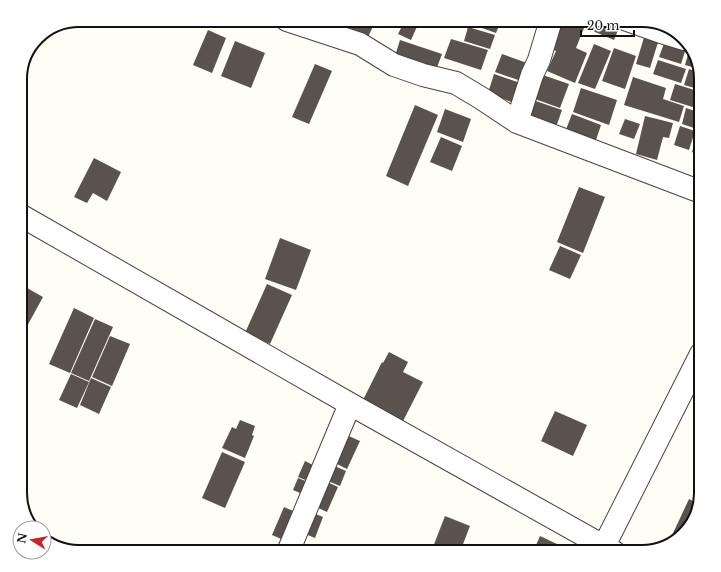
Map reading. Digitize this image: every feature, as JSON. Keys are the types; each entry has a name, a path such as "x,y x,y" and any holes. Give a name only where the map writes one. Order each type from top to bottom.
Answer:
{"street":[{"path":"308,27 360,44 394,64 423,75 456,82 517,122 694,189"},
{"path":"517,122 549,27"},
{"path":"649,28 668,34"},
{"path":"27,219 350,404 602,545"},
{"path":"611,545 694,369"},
{"path":"291,545 350,404"}],"building":[{"path":"346,27 373,27 368,37"},
{"path":"402,27 417,27 411,40 398,34"},
{"path":"468,27 495,35 490,49 464,41"},
{"path":"479,27 498,27 496,33"},
{"path":"557,27 584,28 576,48 587,53 575,83 547,71 556,51 549,48"},
{"path":"583,27 619,27 614,40"},
{"path":"208,30 226,38 212,73 193,65"},
{"path":"645,34 659,39 650,68 636,64"},
{"path":"666,38 678,42 685,50 681,64 659,57"},
{"path":"451,39 488,50 481,70 444,58"},
{"path":"400,40 442,54 436,70 395,56"},
{"path":"235,41 265,53 251,88 221,76"},
{"path":"594,44 611,51 595,89 578,83"},
{"path":"614,48 636,56 625,89 602,81"},
{"path":"502,54 533,65 527,83 495,72"},
{"path":"688,54 693,67 685,65"},
{"path":"658,60 686,69 681,83 653,74"},
{"path":"315,64 332,71 309,124 292,117"},
{"path":"689,69 694,71 694,88 684,85"},
{"path":"494,74 526,85 519,105 488,93"},
{"path":"540,74 569,84 560,108 532,98"},
{"path":"633,77 666,88 663,99 684,106 679,122 624,105"},
{"path":"675,84 694,90 694,107 670,100"},
{"path":"581,88 617,100 609,125 573,112"},
{"path":"527,98 562,110 555,130 520,117"},
{"path":"415,105 438,115 408,186 386,176"},
{"path":"686,108 694,111 694,128 682,124"},
{"path":"445,109 471,119 463,142 437,132"},
{"path":"572,114 601,125 595,143 565,132"},
{"path":"645,116 673,123 669,138 663,137 657,160 636,154"},
{"path":"625,119 640,124 634,139 619,134"},
{"path":"680,126 694,131 689,150 674,145"},
{"path":"441,137 462,146 452,171 430,162"},
{"path":"94,158 121,172 107,201 93,193 87,203 74,197"},
{"path":"579,187 605,197 583,253 557,242"},
{"path":"280,238 311,250 296,290 265,279"},
{"path":"560,246 581,255 570,279 549,270"},
{"path":"267,284 292,295 270,344 245,333"},
{"path":"27,288 43,297 27,326"},
{"path":"74,308 94,318 70,373 49,364"},
{"path":"95,319 113,327 89,381 71,373"},
{"path":"110,336 130,344 112,386 92,377"},
{"path":"389,352 408,362 403,372 423,382 401,425 361,404 382,362 383,363"},
{"path":"71,374 89,382 77,408 59,400"},
{"path":"91,378 111,387 99,414 80,405"},
{"path":"555,411 587,425 573,456 541,441"},
{"path":"240,420 255,426 252,435 254,436 245,458 222,448 232,427 236,429"},
{"path":"342,433 360,441 347,469 329,460"},
{"path":"222,452 245,462 225,508 202,498"},
{"path":"305,461 319,468 313,483 298,477"},
{"path":"330,464 346,471 340,486 323,479"},
{"path":"298,478 313,484 307,496 293,490"},
{"path":"325,481 338,487 327,512 314,506"},
{"path":"689,499 694,501 687,519 672,535"},
{"path":"284,507 300,514 288,542 272,535"},
{"path":"306,510 323,517 315,538 298,531"},
{"path":"445,516 470,526 463,545 434,545"},
{"path":"540,536 559,545 536,545"}]}
